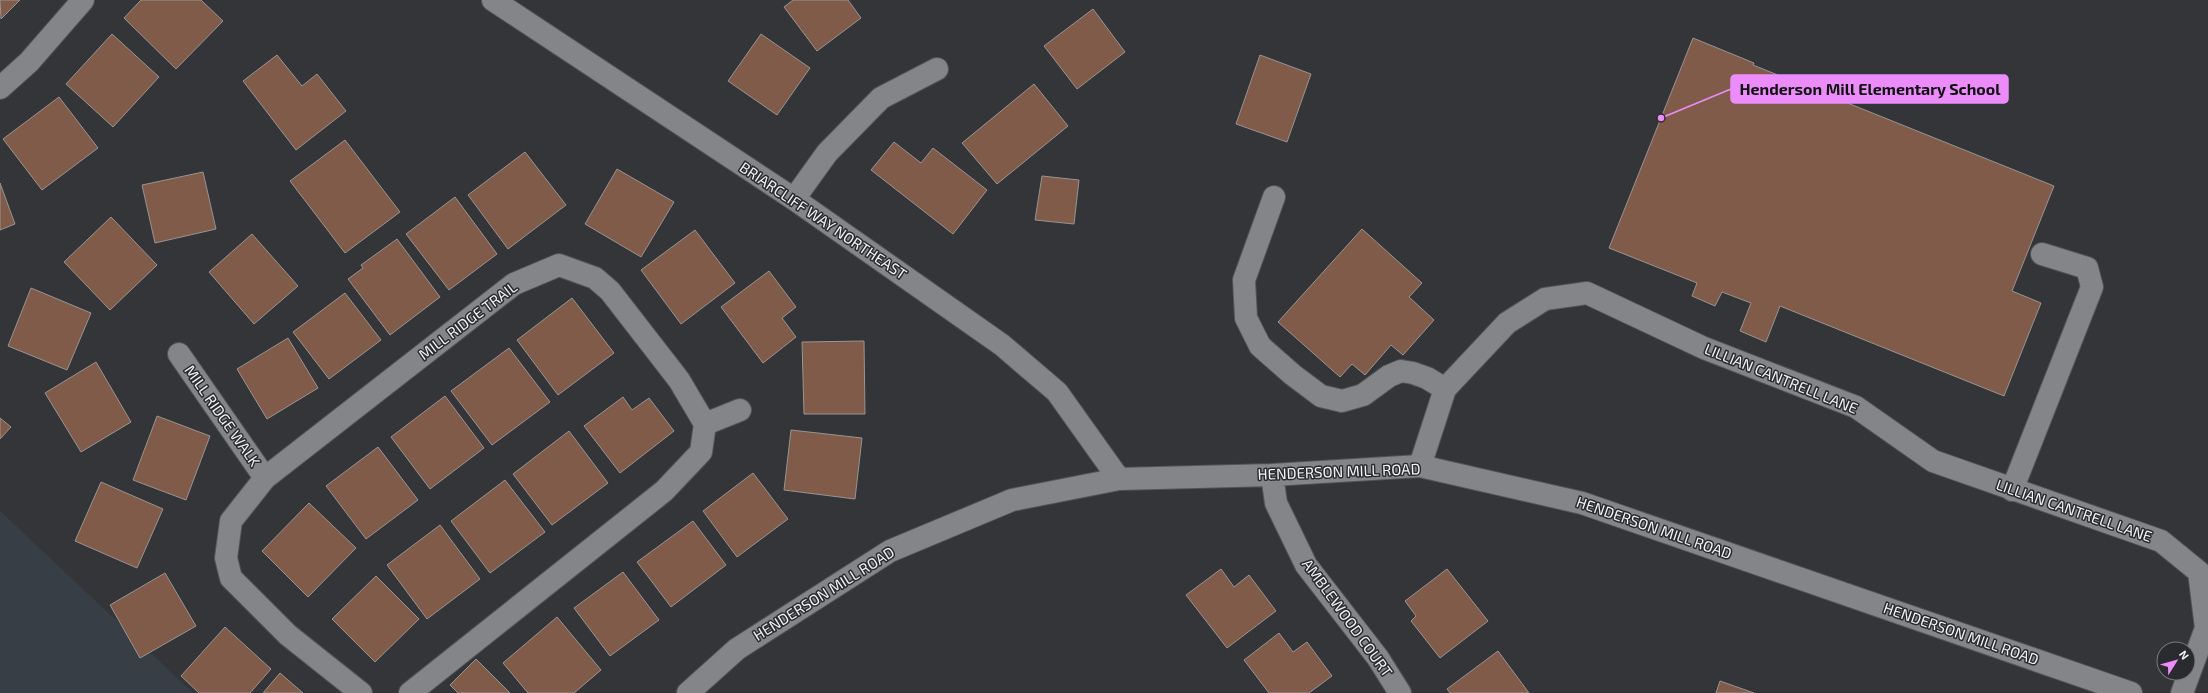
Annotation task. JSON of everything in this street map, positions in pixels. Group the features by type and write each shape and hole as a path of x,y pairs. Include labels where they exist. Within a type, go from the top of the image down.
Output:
{"street":[{"path":"0,88 29,62 83,0"},
{"name":"BRIARCLIFF WAY NORTHEAST","path":"493,0 794,200 1002,345 1057,392 1119,479"},
{"path":"794,200 827,153 881,98 937,69"},
{"path":"1274,197 1244,280 1246,318 1260,346 1294,376 1321,396 1342,401 1363,395 1389,376 1401,371 1427,378 1445,389"},
{"path":"2012,490 2092,287 2087,268 2042,254"},
{"name":"MILL RIDGE TRAIL","path":"361,693 288,635 231,578 226,558 231,521 265,478 514,284 559,265 595,278 610,292 679,380 705,424"},
{"name":"LILLIAN CANTRELL LANE","path":"1420,466 1445,389 1507,323 1545,299 1587,293 1704,348 1856,407 1933,461 2012,490 2161,541 2199,572 2206,628 2182,693"},
{"name":"MILL RIDGE WALK","path":"179,354 265,478"},
{"path":"410,693 664,491 701,452 705,424 740,410"},
{"name":"HENDERSON MILL ROAD","path":"688,693 737,649 890,551 1012,500 1119,479 1272,475 1420,466 1582,503 2131,693"},
{"name":"AMBLEWOOD COURT","path":"1272,475 1276,503 1306,565 1378,658 1400,693"}],"shaded area":[{"path":"0,511 102,607 193,693 0,693"}],"building":[{"path":"0,0 20,0 1,19"},
{"path":"141,0 201,0 223,21 176,69 124,18"},
{"path":"793,0 848,0 861,18 817,51 784,7"},
{"path":"1093,9 1125,52 1077,89 1044,46"},
{"path":"112,34 159,77 113,127 66,84"},
{"path":"761,34 810,68 777,115 728,81"},
{"path":"1693,38 1754,63 1753,65 2054,186 2012,291 2041,303 2004,396 1780,306 1766,342 1740,331 1751,303 1722,292 1715,306 1692,296 1697,283 1609,248"},
{"path":"277,55 302,86 317,74 346,111 296,150 243,81"},
{"path":"1260,55 1311,74 1287,142 1236,124"},
{"path":"1034,84 1068,126 997,184 962,143"},
{"path":"59,97 98,148 42,190 3,139"},
{"path":"345,140 400,212 345,253 290,181"},
{"path":"894,142 921,163 933,148 987,190 953,234 871,170"},
{"path":"525,152 566,205 508,249 468,195"},
{"path":"617,169 674,202 641,257 585,224"},
{"path":"203,172 216,229 155,243 142,185"},
{"path":"1042,176 1079,180 1074,224 1035,220"},
{"path":"0,183 15,224 0,230"},
{"path":"455,197 497,254 449,290 406,234"},
{"path":"111,217 157,265 110,310 64,262"},
{"path":"1362,229 1422,283 1409,297 1434,320 1403,355 1391,345 1365,375 1352,364 1340,377 1278,322"},
{"path":"695,230 735,283 681,324 641,270"},
{"path":"252,234 298,286 254,324 209,272"},
{"path":"397,239 440,297 390,335 348,279 363,268 361,265"},
{"path":"769,271 796,307 782,318 796,337 763,363 721,307"},
{"path":"31,288 91,313 67,370 8,346"},
{"path":"345,293 381,340 329,379 293,332"},
{"path":"572,298 614,353 558,395 517,340"},
{"path":"288,338 318,388 267,419 237,369"},
{"path":"864,341 865,414 804,414 802,342"},
{"path":"509,348 550,402 492,445 451,391"},
{"path":"96,362 131,422 81,452 45,393"},
{"path":"445,396 484,448 430,489 391,437"},
{"path":"623,397 632,410 649,398 674,431 620,473 584,426"},
{"path":"157,416 210,436 186,500 133,480"},
{"path":"0,418 11,427 0,439"},
{"path":"791,430 862,438 855,499 784,490"},
{"path":"569,431 608,483 552,525 513,474"},
{"path":"378,447 418,500 366,539 326,486"},
{"path":"753,473 788,519 737,557 703,511"},
{"path":"505,480 545,532 490,573 451,521"},
{"path":"101,482 163,509 137,568 75,541"},
{"path":"309,503 356,548 308,597 262,551"},
{"path":"693,521 726,565 671,607 637,562"},
{"path":"440,525 480,579 427,619 387,565"},
{"path":"1221,569 1234,587 1249,575 1276,611 1227,648 1186,595"},
{"path":"1447,569 1488,621 1440,658 1411,621 1416,616 1405,601"},
{"path":"623,572 659,620 610,656 574,608"},
{"path":"165,573 196,626 140,658 110,605"},
{"path":"376,576 419,619 375,662 332,619"},
{"path":"557,617 601,670 574,693 528,693 503,663"},
{"path":"225,627 271,669 250,693 199,693 181,676"},
{"path":"1279,633 1293,652 1307,642 1332,676 1309,693 1269,693 1244,660"},
{"path":"1498,651 1529,693 1450,693 1447,689"},
{"path":"476,659 510,693 458,693 450,685"},
{"path":"280,673 303,693 263,693"},
{"path":"1720,681 1754,693 1716,693"}],"place":[{"name":"Henderson Mill Elementary School","path":"1661,118"}]}
